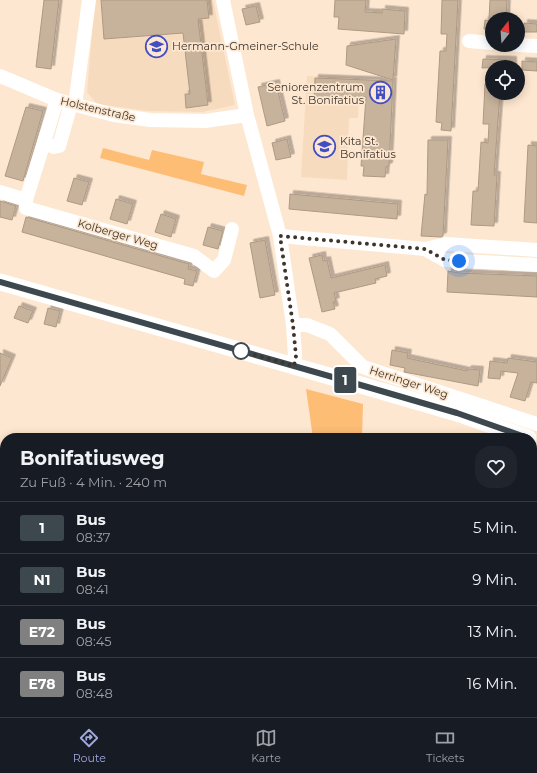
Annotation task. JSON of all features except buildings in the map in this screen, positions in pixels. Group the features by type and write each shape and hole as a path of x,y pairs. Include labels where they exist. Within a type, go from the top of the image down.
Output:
{"main road":[{"name":"Herringer Weg","path":"0,282 457,413 514,433"}],"street":[{"path":"44,143 54,147 59,146 73,104 89,0"},
{"path":"223,0 247,115 280,236 293,325 296,356 294,366"},
{"path":"469,41 485,42"},
{"path":"525,45 537,46"},
{"name":"Holstenstraße","path":"0,76 57,100 114,115 150,120 204,121 247,115"},
{"path":"26,200 57,100"},
{"name":"Kolberger Weg","path":"0,192 26,200 26,208 194,256 214,271 224,260 232,229"},
{"path":"280,236 425,249 446,244 537,250"},
{"path":"425,249 445,260 537,265"},
{"name":"Herringer Weg","path":"293,325 307,325 330,334 363,367 537,424"}],"shaded area":[{"name":"Hermann-Gmeiner-Schule","path":"95,0 213,0 235,105 202,112 148,111 97,104 87,92"},
{"name":"Kita St. Bonifatius","path":"307,76 360,78 358,118 349,118 347,180 301,177"},
{"path":"103,148 149,160 152,150 204,162 201,174 247,185 244,196 100,158"},
{"path":"306,389 363,404 362,433 312,433"}],"bus line":[{"name":"1","path":"0,282 457,413 516,433"}],"place":[{"name":"Hermann-Gmeiner-Schule","path":"157,46"},
{"name":"Seniorenzentrum St. Bonifatius","path":"380,93"},
{"name":"Kita St. Bonifatius","path":"325,147"}],"route":[{"path":"241,351 294,366 296,361 293,325 280,236 425,249 445,260 459,261"}]}
